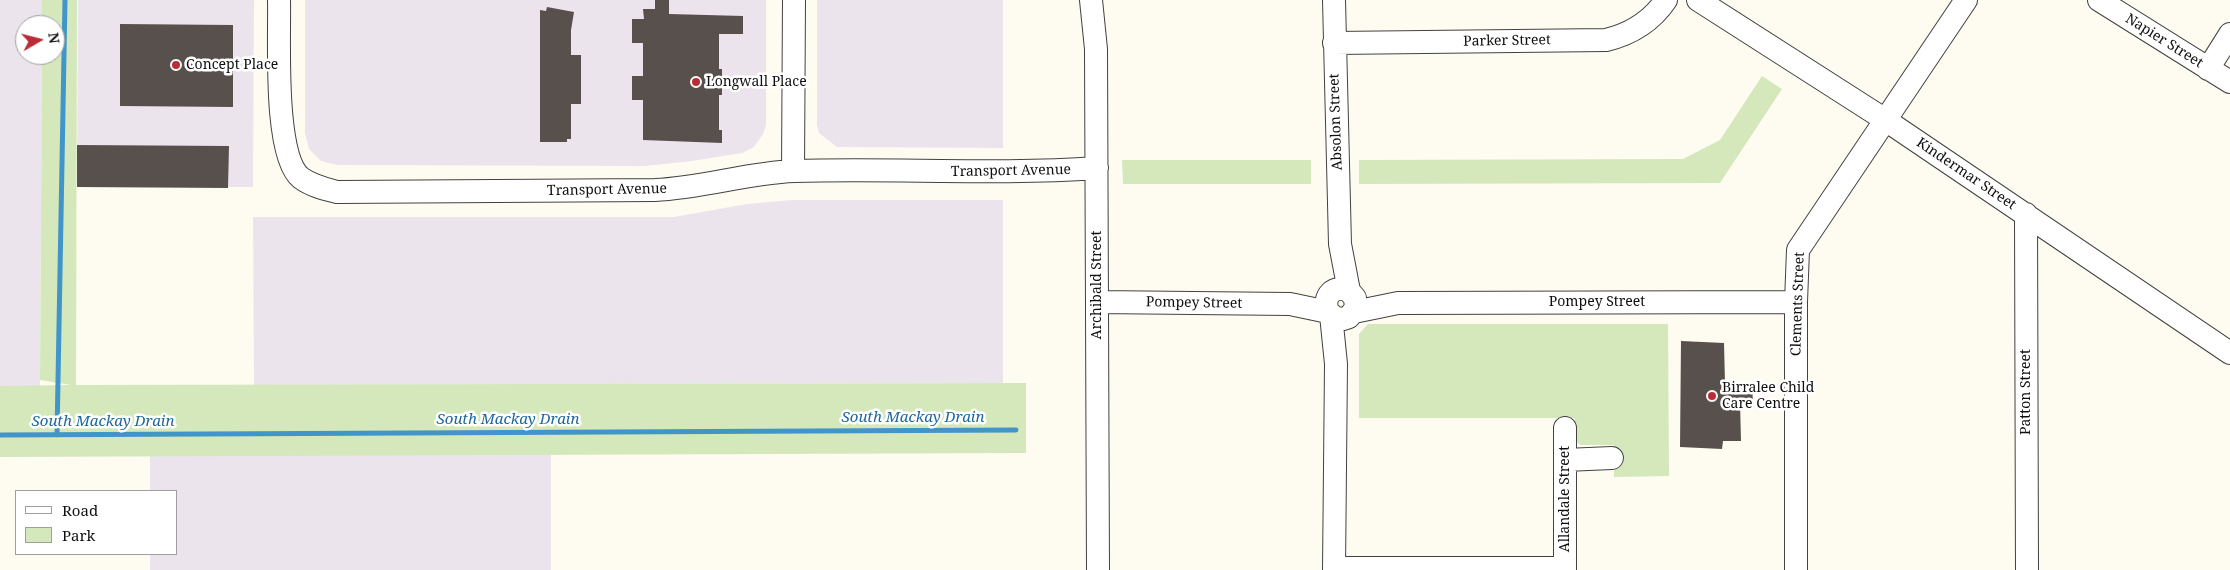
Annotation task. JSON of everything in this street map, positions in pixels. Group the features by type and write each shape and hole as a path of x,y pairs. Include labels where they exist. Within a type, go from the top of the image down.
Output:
{"street":[{"name":"Transport Avenue","path":"280,0 282,119 292,165 300,177 317,187 337,192 655,190 687,188 757,175 793,171 1006,172 1097,168"},
{"path":"793,171 794,0"},
{"name":"Archibald Street","path":"1091,0 1096,48 1098,570"},
{"name":"Absolon Street","path":"1334,0 1340,244 1340,303 1336,364 1334,569"},
{"name":"Parker Street","path":"1334,43 1606,40 1626,36 1650,19 1666,0"},
{"name":"Kindermar Street","path":"1698,0 1884,119 2230,353"},
{"name":"Clements Street","path":"1796,570 1796,302 1798,250 1884,119 1966,0"},
{"name":"Napier Street","path":"2099,0 2230,82"},
{"path":"2208,69 2230,34"},
{"name":"Patton Street","path":"2026,214 2026,570"},
{"name":"Pompey Street","path":"1097,302 1290,304 1796,302"},
{"name":"Allandale Street","path":"1565,428 1565,569"},
{"path":"1566,460 1612,458"},
{"path":"1334,569 1565,569"}],"shaded area":[{"path":"0,0 42,0 42,15 15,15 15,65 42,65 40,386 0,386"},
{"path":"78,0 254,0 253,187 77,187"},
{"path":"305,0 766,0 766,125 763,134 754,147 742,153 645,166 337,165 321,161 309,149 305,133"},
{"path":"817,0 1003,0 1003,148 837,147 819,133 817,125"},
{"path":"791,200 1003,200 1003,383 254,385 253,217 674,217 747,204"},
{"path":"551,454 551,570 150,570 150,555 178,555 178,490 150,490 150,455"}],"green space":[{"path":"42,0 77,0 76,385 1026,383 1026,453 0,457 0,386 71,385 40,380 42,65 65,65 65,15 42,15"},
{"path":"1762,76 1782,89 1720,183 1359,184 1359,160 1683,159 1720,140"},
{"path":"1122,160 1311,160 1311,184 1123,184"},
{"path":"1368,324 1668,324 1669,476 1614,477 1614,445 1580,445 1575,440 1575,418 1359,418 1359,334"}],"building":[{"name":"Longwall Place","path":"655,0 669,0 669,14 743,16 743,34 719,34 719,69 722,69 722,95 719,95 719,130 722,130 722,143 643,140 643,100 632,100 632,76 643,76 643,43 632,43 632,19 644,19 643,9 655,9"},
{"path":"547,7 574,12 571,30 571,55 581,55 581,104 571,104 571,139 567,139 567,142 540,142 540,10 546,11"},
{"name":"Concept Place","path":"120,24 233,25 233,107 120,106"},
{"path":"77,145 229,146 228,188 77,187"},
{"path":"1681,341 1724,343 1725,383 1752,385 1753,403 1740,402 1741,441 1723,441 1722,449 1680,447"}],"waterway":[{"path":"57,435 65,0"},
{"name":"South Mackay Drain","path":"0,435 1016,430"}],"place":[{"name":"Concept Place","path":"176,65"},
{"name":"Longwall Place","path":"696,82"},
{"name":"Birralee Child Care Centre","path":"1712,396"}]}
